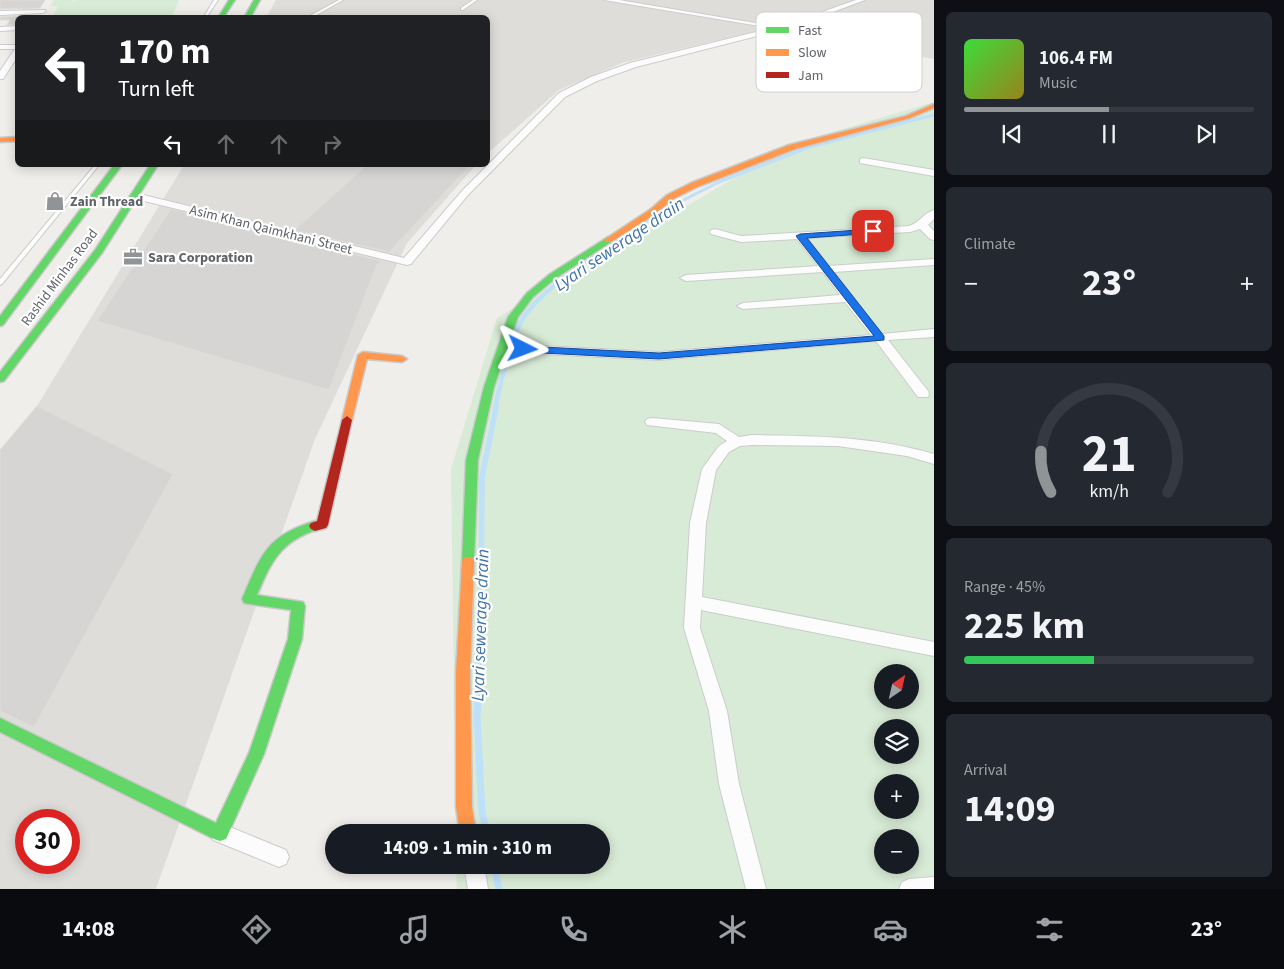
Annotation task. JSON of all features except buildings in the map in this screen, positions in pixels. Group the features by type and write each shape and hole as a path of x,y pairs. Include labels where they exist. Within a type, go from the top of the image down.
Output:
{"street":[{"path":"222,15 232,0"},
{"path":"249,15 257,0"},
{"path":"608,0 756,24"},
{"path":"828,12 862,0"},
{"path":"0,13 43,11"},
{"path":"0,29 15,28"},
{"name":"Asim Khan Qaimkhani Street","path":"135,196 407,262 465,193 562,95 594,79 633,65 756,34"},
{"path":"0,47 15,48"},
{"path":"0,77 4,66 15,52"},
{"path":"467,824 464,807 463,674 472,460 489,387 513,317 530,295 553,276 654,211 670,197 694,185 792,147 908,117 934,106"},
{"path":"0,140 15,139"},
{"path":"863,161 934,173"},
{"name":"Rashid Minhas Road","path":"0,323 117,167"},
{"name":"Rashid Minhas Road","path":"0,379 99,251 153,167"},
{"path":"714,232 741,239 910,229 922,225 934,214"},
{"path":"922,225 934,237"},
{"path":"800,236 923,394"},
{"path":"686,278 934,262"},
{"path":"743,306 849,298"},
{"path":"523,349 659,356 934,333"},
{"path":"220,833 256,754 295,639 298,606 249,599 270,551 285,536 303,528 322,525 364,355 402,359"},
{"path":"652,422 719,430 737,442"},
{"path":"756,889 729,784 718,711 692,628 698,523 709,469 724,449 737,442 838,441 907,451 934,459"},
{"path":"693,602 934,649"},
{"path":"0,725 220,833 280,857"},
{"path":"476,874 478,889"},
{"path":"909,889 934,887"}],"lane":[{"path":"206,15 216,0"},
{"path":"312,15 340,0"},
{"path":"462,9 475,0"},
{"path":"0,282 95,167"}],"shaded area":[{"path":"276,0 934,0 934,59 922,57 922,12 756,12 756,31 622,63 559,90 490,151 490,15 268,15"},
{"path":"183,167 474,167 407,243 315,439 156,889 0,889 0,456 37,406"}],"green space":[{"path":"54,0 73,0 73,2 75,0 179,0 173,15 53,15 58,7 50,6"},
{"path":"934,102 934,889 457,889 456,874 610,874 610,824 456,824 451,469 497,318 792,144"}],"waterway":[{"name":"Lyari sewerage drain","path":"619,240 668,208 719,182 810,147 934,115"},
{"name":"Lyari sewerage drain","path":"495,409 511,344 519,325 527,313 538,300 565,277 621,239"},
{"name":"Lyari sewerage drain","path":"481,622 482,477 496,408"},
{"name":"Lyari sewerage drain","path":"481,620 477,718 482,813 485,824"},
{"name":"Lyari sewerage drain","path":"496,874 499,889"}],"traffic: fast":[{"path":"222,15 232,0"},
{"path":"249,15 257,0"},
{"path":"0,323 117,167"},
{"path":"0,379 99,251 153,167"},
{"path":"468,562 472,460 489,387 513,317 530,295 553,276 608,240"},
{"path":"0,725 220,833 256,754 295,639 298,606 249,599 260,573 279,544 300,530 315,526"}],"traffic: slow":[{"path":"608,240 654,211 670,197 694,185 792,147 908,117 934,106"},
{"path":"0,140 15,139"},
{"path":"347,420 363,355 402,359"},
{"path":"467,824 464,807 463,673 468,562"}],"traffic: jam":[{"path":"315,526 322,525 347,420"}],"place":[{"name":"Zain Thread","path":"55,201"},
{"name":"Sara Corporation","path":"133,257"}],"route":[{"path":"523,349 659,356 881,338 800,236 873,231"}]}
